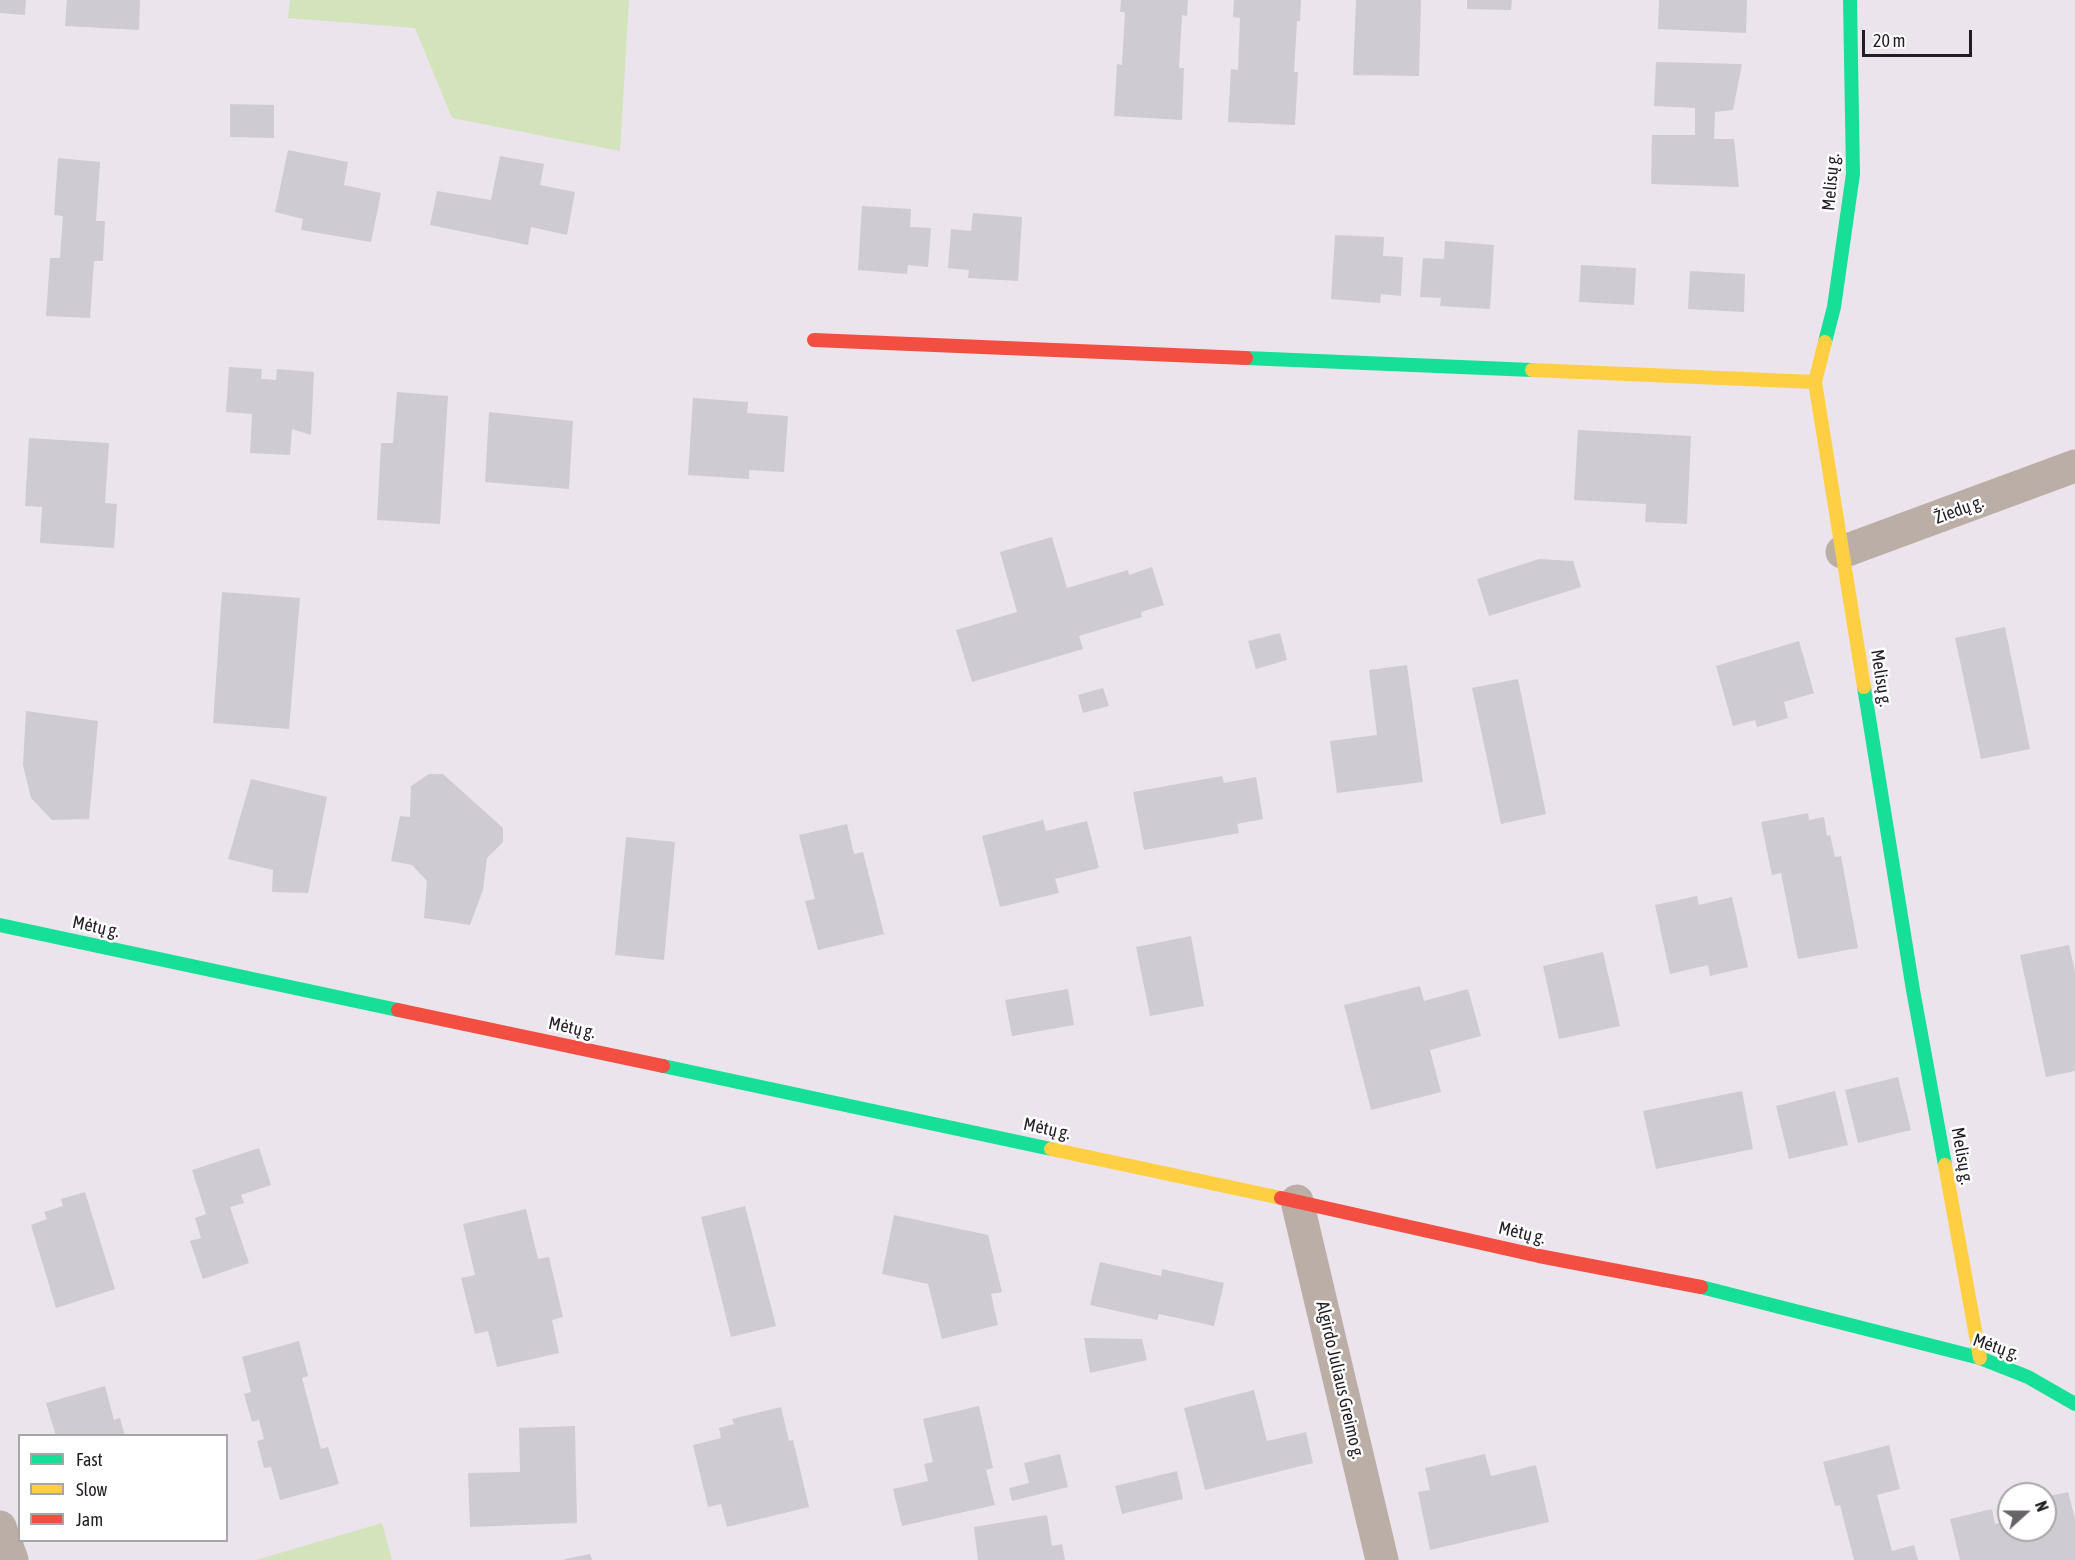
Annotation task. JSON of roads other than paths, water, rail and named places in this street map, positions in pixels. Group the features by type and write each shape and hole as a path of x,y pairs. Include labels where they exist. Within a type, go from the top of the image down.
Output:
{"street":[{"name":"Melisų g.","path":"1850,0 1853,174 1834,307 1815,382 1913,990 1980,1359"},
{"path":"814,340 1815,382"},
{"name":"Žiedų g.","path":"1842,552 2075,466"},
{"name":"Mėtų g.","path":"0,925 1297,1201 1539,1256 1723,1291 1980,1359 2028,1377 2075,1404"},
{"name":"Algirdo Juliaus Greimo g.","path":"1297,1201 1382,1560"},
{"path":"0,1527 12,1560"}]}
